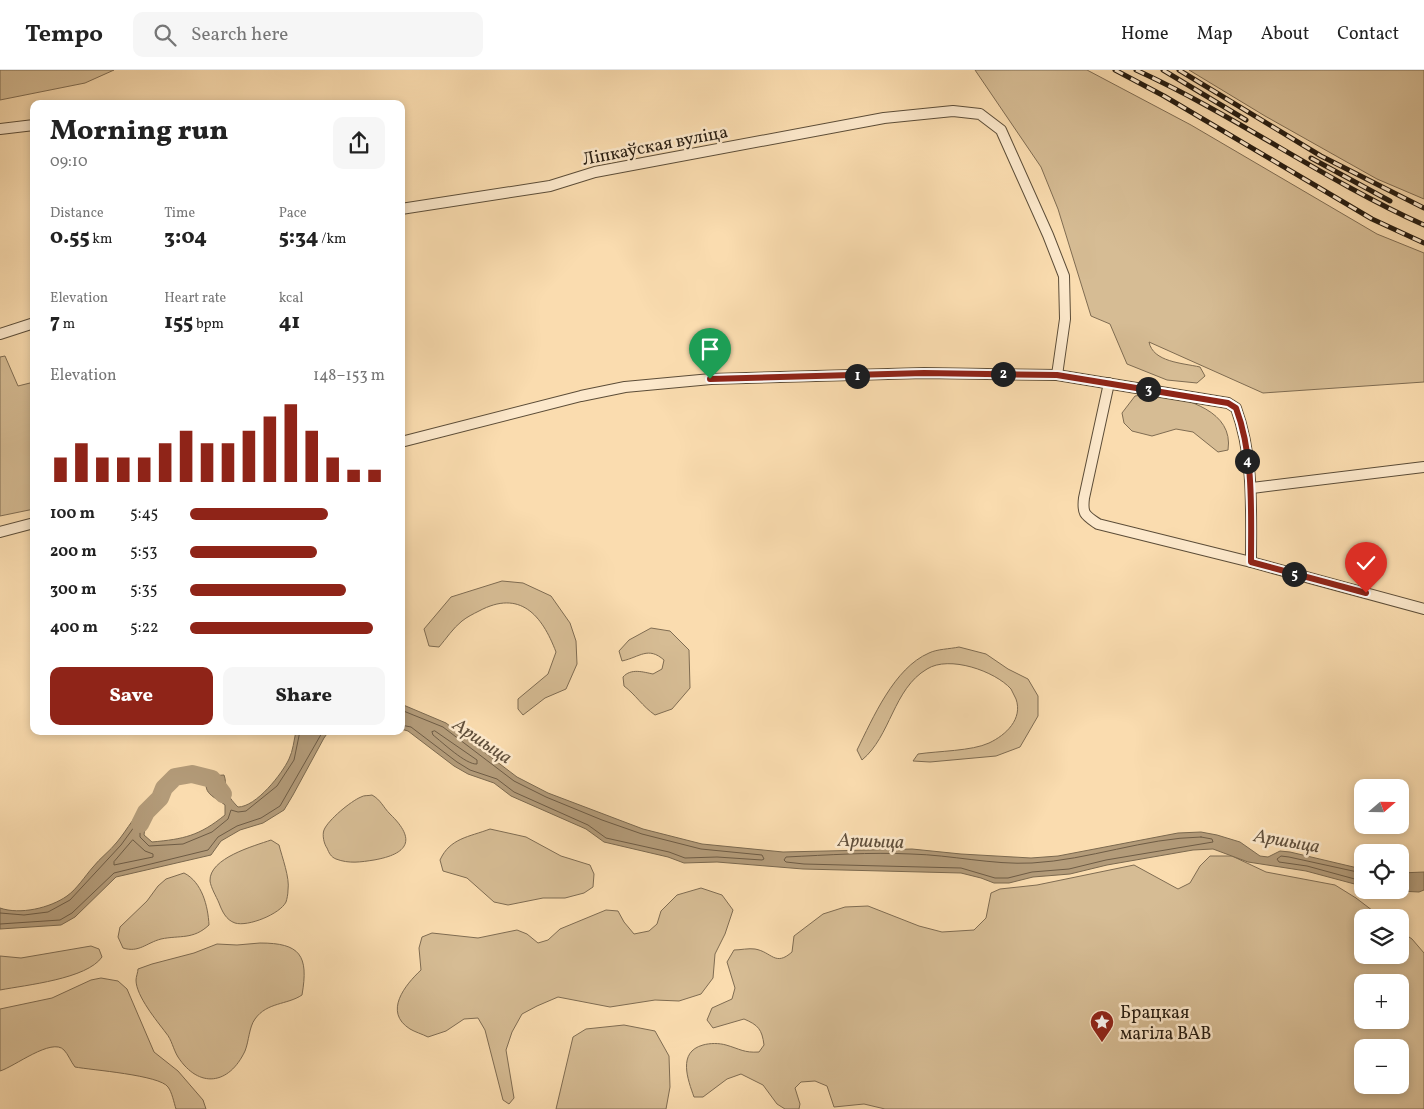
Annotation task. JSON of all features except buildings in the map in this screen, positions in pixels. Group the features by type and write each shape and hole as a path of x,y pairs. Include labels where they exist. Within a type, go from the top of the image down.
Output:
{"street":[{"name":"Ліпкаўская вуліца","path":"405,208 550,186 595,172 916,113 953,111 980,114 1001,130 1048,235 1064,276 1065,319 1057,375"},
{"path":"0,129 30,125"},
{"path":"0,334 30,324"},
{"path":"405,441 581,396 645,385 710,379 924,373 1057,375 1228,403 1236,408 1241,420 1252,488 1251,562"},
{"path":"1109,383 1082,508 1086,516 1098,524 1251,562 1424,609"},
{"path":"1252,488 1424,467"},
{"path":"0,532 30,524"}],"shaded area":[{"path":"0,70 114,70 85,83 0,100"},
{"path":"975,70 1087,70 1191,125 1377,234 1424,253 1424,382 1263,393 1149,342 1156,354 1162,358 1200,367 1205,376 1197,383 1167,380 1127,364 1110,324 1091,316 1058,209 1041,167"},
{"path":"1189,70 1424,70 1424,199 1377,179 1265,116"},
{"path":"5,356 18,386 30,383 30,510 0,516 0,357"},
{"path":"1156,393 1194,403 1216,416 1224,425 1228,437 1228,450 1218,452 1193,432 1176,429 1152,436 1132,431 1124,423 1122,413 1135,396"},
{"path":"502,581 523,583 551,596 570,623 576,641 577,664 566,689 545,698 523,715 518,709 518,699 548,674 556,652 544,627 528,609 506,603 479,611 459,624 439,647 429,646 424,629 451,597"},
{"path":"651,628 670,631 689,650 690,688 672,709 655,715 624,686 623,677 630,672 653,674 662,669 664,660 648,653 622,661 619,651 629,640"},
{"path":"959,647 986,654 1008,669 1028,679 1038,696 1038,716 1020,747 996,756 930,762 913,761 918,754 982,746 1001,736 1015,720 1018,706 1016,699 1011,689 1004,682 971,667 947,664 936,665 927,669 907,688 880,738 862,760 857,750 886,695 905,670 929,653"},
{"path":"372,795 380,801 404,831 405,844 395,854 374,860 350,862 334,858 329,853 324,842 323,832 326,826 340,811 352,802 362,796"},
{"path":"490,829 526,837 561,856 590,865 594,874 593,887 584,893 565,898 543,898 508,905 494,902 467,878 443,871 440,860 449,847 461,839"},
{"path":"271,840 279,845 288,880 286,902 283,907 271,915 255,921 241,924 232,922 223,912 212,889 210,881 212,873 217,866 234,854"},
{"path":"1210,856 1232,856 1266,872 1335,885 1370,909 1354,909 1354,964 1409,964 1409,937 1412,939 1424,953 1424,1109 885,1109 864,1104 834,1107 827,1086 815,1081 801,1082 795,1088 800,1104 799,1109 785,1109 777,1104 763,1085 741,1074 727,1079 703,1097 694,1097 686,1067 690,1054 695,1049 706,1044 717,1044 759,1052 764,1045 758,1028 753,1023 744,1019 713,1028 707,1020 712,1008 732,999 735,988 727,962 734,950 755,949 781,958 792,952 794,936 823,914 845,907 868,906 919,926 942,932 974,930 986,918 991,893 1000,889 1037,885 1134,865 1178,889 1190,883 1200,866"},
{"path":"184,873 200,888 207,910 209,925 192,935 161,939 134,949 123,948 118,937 120,927 147,901 166,879"},
{"path":"701,888 722,895 733,910 725,934 715,954 713,978 701,994 679,1001 655,1000 610,1007 558,997 522,1014 512,1032 506,1050 514,1098 509,1104 503,1100 485,1030 478,1018 464,1019 446,1031 428,1037 410,1029 402,1022 398,1015 397,1007 403,991 421,970 419,948 422,937 432,933 478,938 517,930 527,934 538,943 548,940 560,929 606,910 618,911 634,934 649,931 657,924 661,911 677,895"},
{"path":"260,943 284,946 293,949 299,954 304,970 302,995 265,1009 260,1013 251,1026 245,1051 231,1071 213,1079 195,1074 178,1057 168,1036 143,1001 136,980 138,969 194,953 217,944"},
{"path":"91,946 99,949 102,957 94,965 83,971 55,980 0,990 0,956 21,958"},
{"path":"101,978 118,981 127,989 154,1052 178,1071 203,1100 206,1109 176,1109 168,1087 152,1079 75,1067 64,1050 58,1047 42,1050 0,1071 0,1009 52,998 91,980"},
{"path":"624,1025 655,1031 669,1056 670,1087 666,1109 556,1109 573,1037 586,1029"}],"water":[{"path":"405,706 446,723 517,777 548,793 643,829 702,844 783,852 912,849 1031,858 1058,856 1178,833 1201,832 1240,842 1260,856 1268,857 1280,851 1290,852 1354,867 1354,884 1306,871 1248,862 1213,849 1193,850 1107,865 1070,874 1033,877 1009,883 994,883 961,873 803,869 717,862 684,863 668,857 604,842 586,829 511,796 494,783 468,774 405,730"},
{"path":"295,735 326,735 284,810 263,823 240,830 221,841 211,855 116,877 75,917 61,925 0,929 0,908 17,911 35,909 52,904 71,893 149,804 153,807 144,835 152,842 191,835 207,828 225,815 225,805 207,791 206,782 208,776 224,775 226,788 232,801 238,807 245,806 253,802 268,789 286,765 292,753"},
{"path":"1424,872 1424,890 1409,892 1409,873"}],"waterway":[{"path":"140,824 146,812 160,798 164,788 175,777 192,774 212,779 223,794"}],"railway":[{"path":"1115,70 1164,96 1372,219 1424,243"},
{"path":"1136,70 1209,107 1351,188 1424,225"},
{"path":"1163,70 1246,120"},
{"path":"1179,70 1321,156 1424,208"},
{"path":"1311,158 1390,201"}],"place":[{"name":"Брацкая магіла ВАВ","path":"1102,1043"}],"route":[{"path":"710,379 924,373 1057,375 1228,403 1236,408 1241,420 1252,488 1251,562 1366,593"}],"water label":[{"name":"Аршыца","path":"483,740"},
{"name":"Аршыца","path":"871,840"},
{"name":"Аршыца","path":"1287,840"}]}
